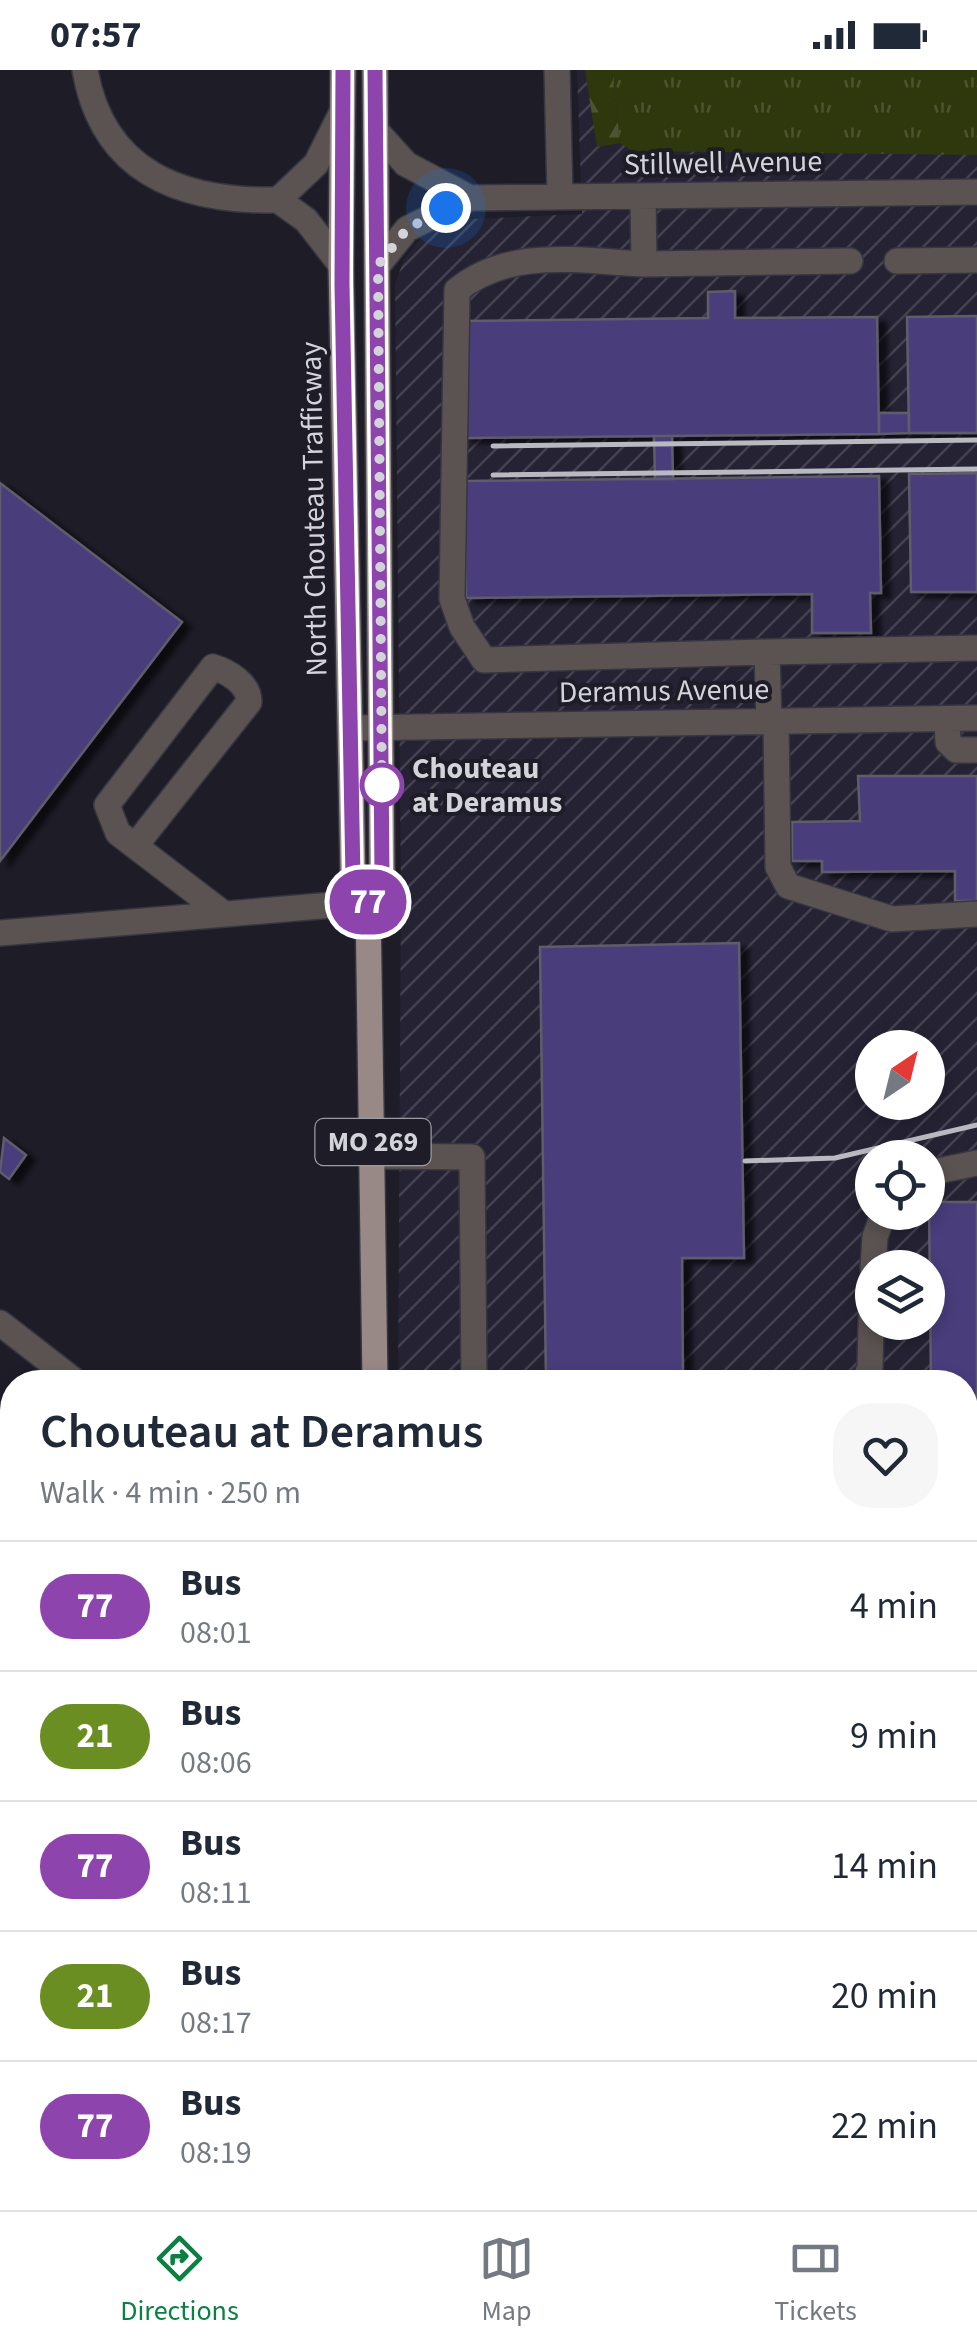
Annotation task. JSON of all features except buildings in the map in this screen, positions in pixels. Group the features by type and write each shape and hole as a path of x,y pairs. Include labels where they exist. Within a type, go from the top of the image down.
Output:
{"main road":[{"name":"North Chouteau Trafficway","path":"343,70 342,265 353,878 368,902"},
{"name":"North Chouteau Trafficway","path":"375,70 382,876 368,902 375,1370"}],"street":[{"path":"85,70 96,112 112,137 166,184 222,200 278,200 306,220 342,265"},
{"path":"558,70 560,196"},
{"name":"North Chouteau Trafficway","path":"278,200 316,164 343,110"},
{"name":"Stillwell Avenue","path":"376,132 406,164 470,198"},
{"name":"Stillwell Avenue","path":"378,265 407,229 470,198 977,192"},
{"path":"642,196 644,264"},
{"path":"850,262 644,264 529,259 481,271 457,290 452,599 462,628 484,660 977,648"},
{"path":"897,261 977,260"},
{"path":"767,652 778,868 788,886 892,919 977,914"},
{"path":"135,846 248,702 249,692 221,669 213,667 107,805 118,833 135,846 224,914"},
{"name":"Deramus Avenue","path":"352,728 977,718"},
{"path":"948,719 948,742 966,750"},
{"path":"0,934 368,902"},
{"path":"373,1156 472,1157 474,1370"},
{"path":"945,1170 977,1163"},
{"path":"0,1323 61,1370"},
{"path":"869,1370 871,1340"}],"shaded area":[{"path":"577,70 977,70 977,1370 398,1370 401,894 395,284 404,259 424,234 450,220 582,214"}],"green space":[{"path":"585,70 612,70 620,143 597,147"},
{"path":"612,70 977,70 977,155 632,151 620,143"}],"railway":[{"path":"493,446 977,440"},
{"path":"493,475 977,469"},
{"path":"745,1161 835,1158 977,1125"}],"bus line":[{"name":"77","path":"343,70 342,284 353,878 368,902 382,876 375,70"}],"place":[{"name":"Chouteau at Deramus","path":"382,785"}],"route":[{"path":"382,785 382,802 378,265 407,229 446,208"}]}
